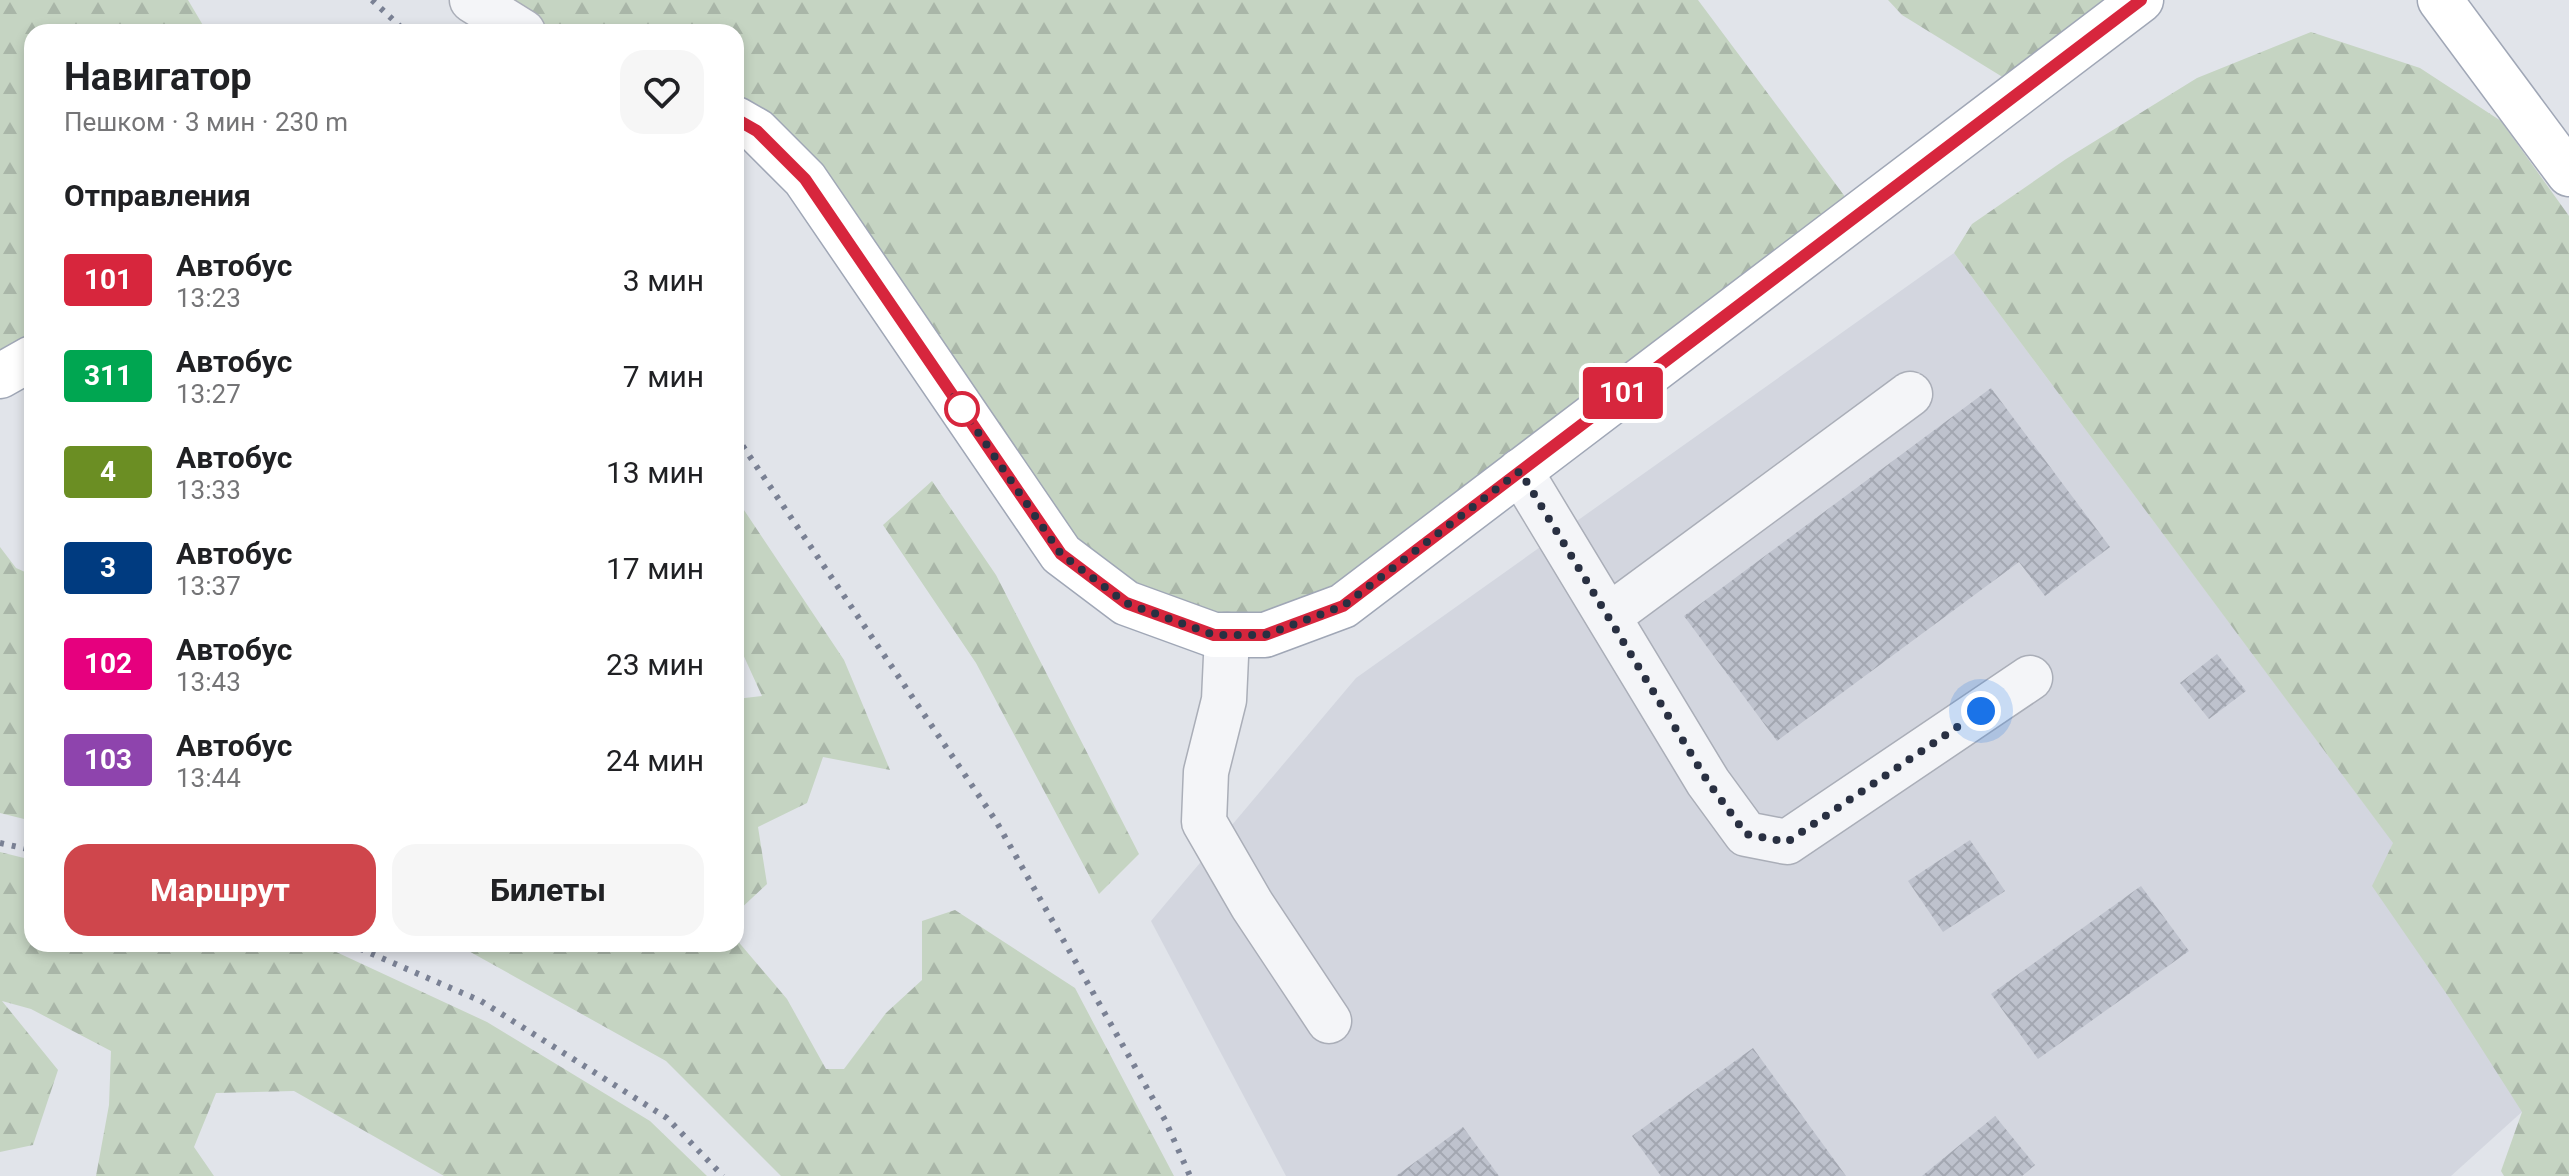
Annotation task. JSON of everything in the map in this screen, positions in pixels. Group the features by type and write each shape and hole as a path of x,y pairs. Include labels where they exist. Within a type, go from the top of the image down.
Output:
{"main road":[{"path":"744,124 757,131 805,179 1061,554 1126,603 1214,635 1265,635 1343,606 2141,0"},
{"path":"2440,0 2569,174"},
{"path":"0,376 24,362"}],"lane":[{"path":"472,0 510,24"},
{"path":"1609,616 1910,394"},
{"path":"1520,471 1708,782 1746,834 1787,842 2030,678"},
{"path":"1227,635 1224,700 1206,772 1204,822 1252,905 1329,1021"}],"shaded area":[{"path":"1954,253 2565,1073 2451,1176 1286,1176 1151,921 1356,678"}],"green space":[{"path":"0,0 188,0 202,24 24,24 24,362 0,376"},
{"path":"472,0 1698,0 1858,214 1265,635 1126,603 744,129 744,24 510,24"},
{"path":"1888,0 2141,0 2022,89 1902,15"},
{"path":"2311,32 2420,68 2501,121 2569,216 2569,1176 2504,1176 2501,1171 2522,1112 2450,999 2372,886 2393,843 1954,253 1972,224 2066,159 2197,78"},
{"path":"932,481 996,575 1139,854 1099,894 976,663 883,525"},
{"path":"744,510 844,660 890,770 823,757 807,803 758,827 767,884 744,906 744,698 762,696 744,657"},
{"path":"0,547 16,568 24,572 24,819 0,813"},
{"path":"0,852 24,858 24,952 336,952 487,1022 650,1121 707,1176 444,1176 294,1091 216,1093 194,1147 214,1176 96,1176 109,1105 111,1051 31,1009 2,1001 58,1070 33,1145 0,1152"},
{"path":"955,910 1075,988 1174,1176 781,1176 666,1061 470,952 744,952 744,948 787,999 826,1069 844,1069 886,1013 922,980 922,921"}],"building":[{"path":"1991,388 2110,547 2045,596 2019,562 1777,741 1684,616"},
{"path":"2217,654 2246,691 2209,719 2180,683"},
{"path":"1970,840 2005,891 1943,932 1908,881"},
{"path":"2141,886 2189,951 2038,1059 1991,994"},
{"path":"1753,1048 1846,1176 1661,1176 1632,1136"},
{"path":"1995,1116 2035,1165 2022,1176 1922,1176"},
{"path":"1463,1127 1499,1176 1396,1176"}],"railway":[{"path":"372,0 398,24"},
{"path":"744,448 996,821 1165,1120 1190,1176"},
{"path":"0,843 24,848"},
{"path":"368,952 481,1001 667,1118 723,1176"}],"bus line":[{"name":"101","path":"744,124 757,131 805,179 1061,554 1126,603 1214,635 1265,635 1343,606 2141,0"}],"route":[{"path":"962,409 954,397 1061,554 1126,603 1214,635 1265,635 1343,606 1520,471 1708,782 1746,834 1787,842 1981,711"}]}
